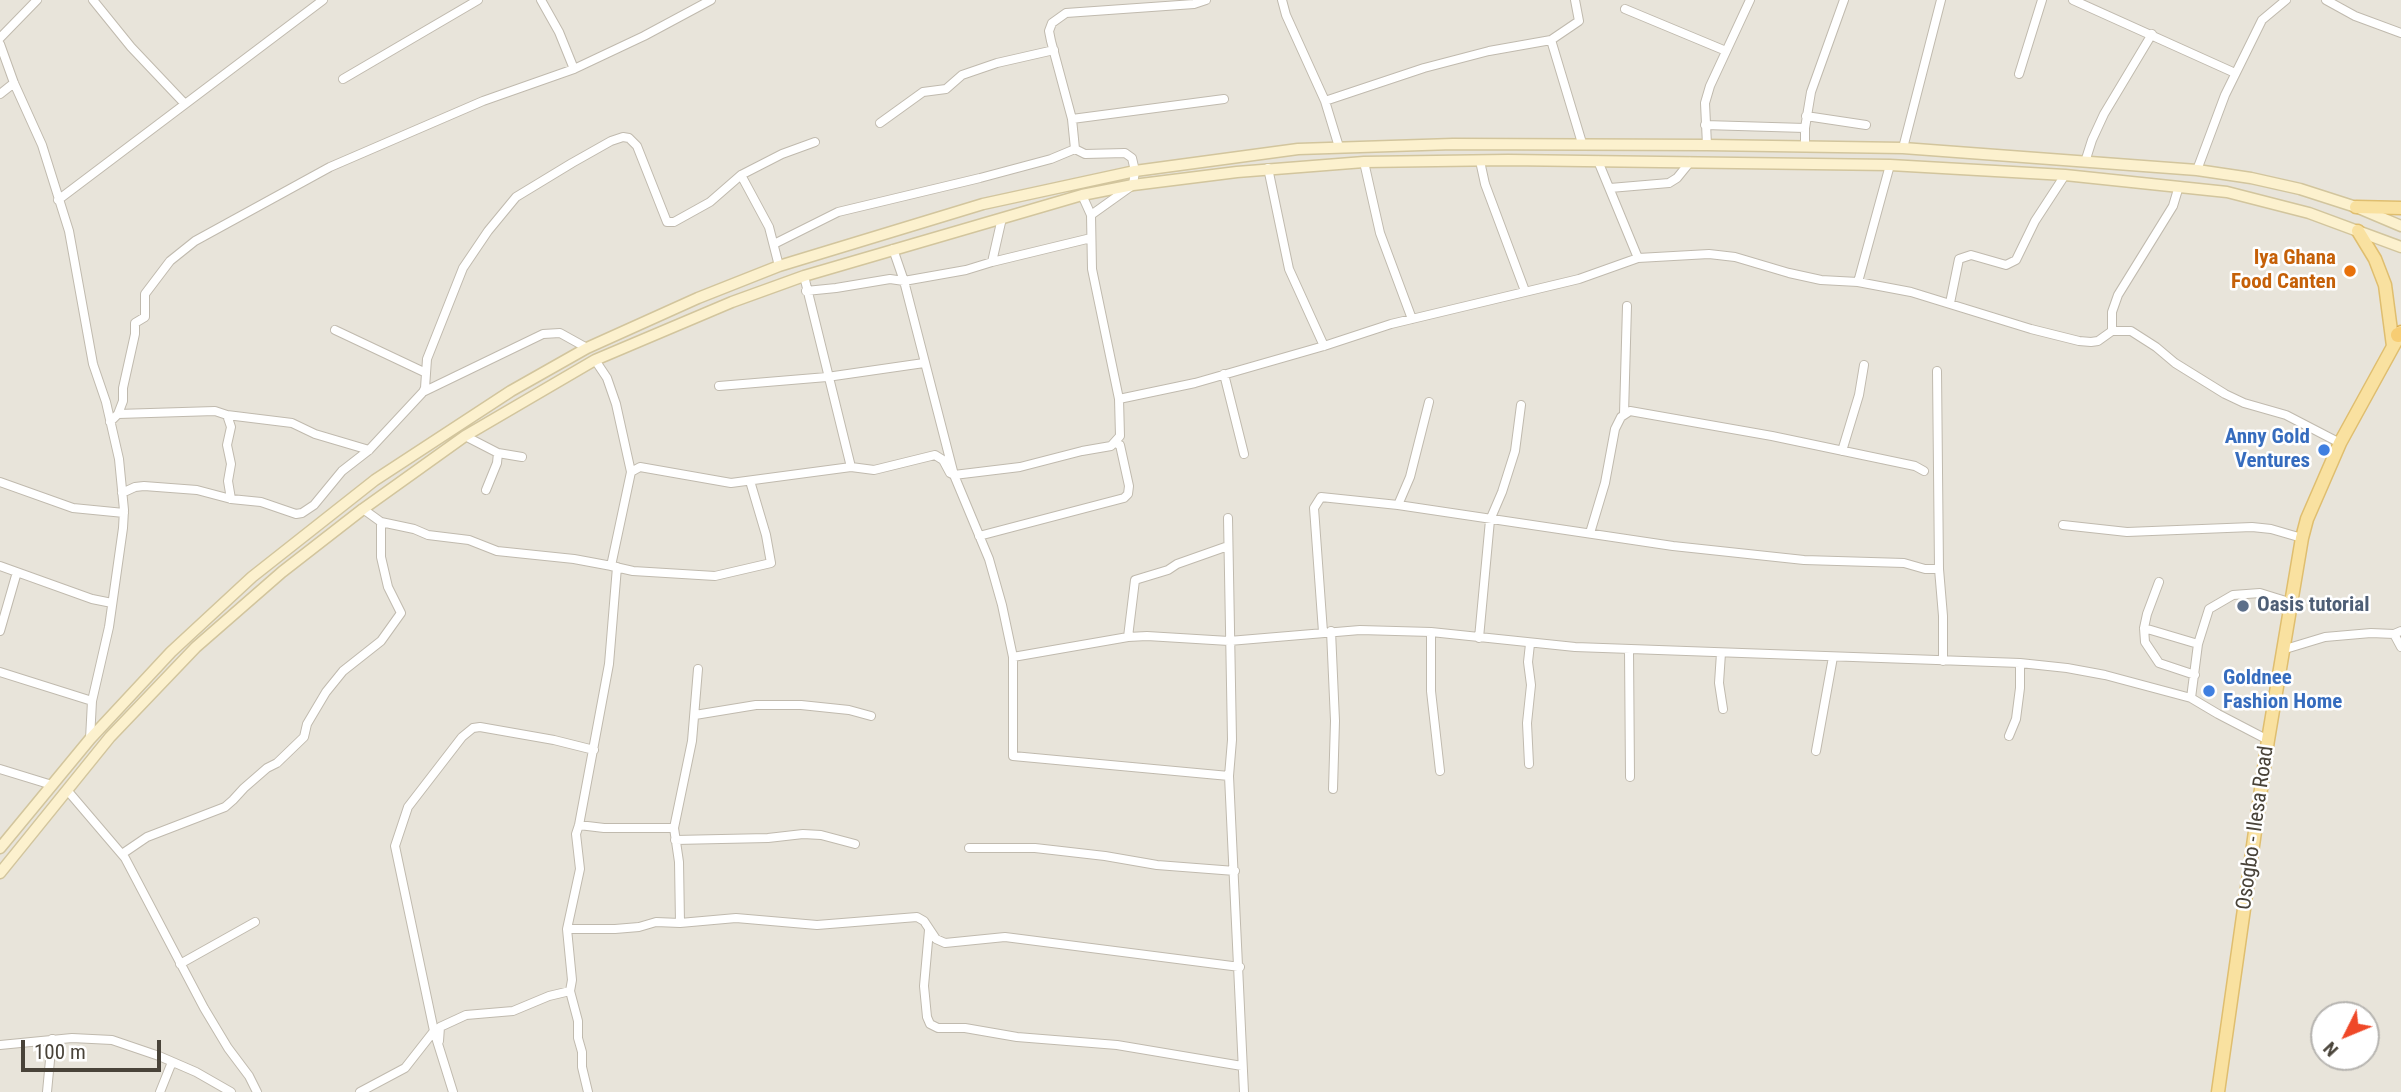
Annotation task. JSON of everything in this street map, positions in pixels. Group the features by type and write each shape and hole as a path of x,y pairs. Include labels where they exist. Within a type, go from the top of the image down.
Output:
{"main road":[{"path":"0,848 90,739 171,652 242,587 360,490 511,391 587,348 698,298 779,266 983,204 1135,171 1298,149 1582,143 1805,146 1903,148 2197,170 2251,178 2300,190 2356,207 2401,226"},
{"path":"0,873 110,737 196,647 282,572 363,509 466,436 595,360 732,302 804,276 1082,195 1133,185 1268,168 1364,162 1890,164 2065,174 2227,192 2309,213 2401,247"},
{"path":"2356,207 2401,208"},
{"path":"2358,231 2375,259 2385,285 2398,337"},
{"name":"Osogbo - Ilesa Road","path":"2218,1092 2268,740 2302,538 2307,519 2340,443 2398,337 2401,318"}],"street":[{"path":"0,38 37,0"},
{"path":"93,0 131,47 185,104"},
{"path":"58,200 323,0"},
{"path":"343,79 478,0"},
{"path":"541,0 559,32 574,69"},
{"path":"110,422 118,415 123,401 135,323 145,317 145,294 181,251 236,217 330,167 483,101 574,69 711,0"},
{"path":"1075,149 1072,119 1049,31 1052,23 1066,13 1194,4 1206,0"},
{"path":"1282,0 1325,101 1339,147"},
{"path":"1325,101 1424,68 1489,51 1550,40 1579,21 1575,0"},
{"path":"1707,145 1704,103 1750,0"},
{"path":"1805,146 1806,116 1811,92 1844,0"},
{"path":"1903,148 1941,0"},
{"path":"2019,74 2042,0"},
{"path":"2073,0 2235,73"},
{"path":"2197,170 2206,141 2235,73 2262,20 2286,0"},
{"path":"2326,0 2355,16 2401,33"},
{"path":"1625,9 1726,51"},
{"path":"2085,162 2104,114 2152,34"},
{"path":"1550,40 1582,143"},
{"path":"0,44 42,145 69,231 93,364 119,459 124,513 118,574 102,663 92,701 90,739"},
{"path":"880,123 923,92 946,89 962,75 997,63 1054,50"},
{"path":"0,94 14,83"},
{"path":"1072,119 1224,99"},
{"path":"1806,116 1866,125"},
{"path":"1705,125 1805,128"},
{"path":"423,392 428,355 469,258 511,202 536,185 611,141 629,138 637,146 665,219 670,222 710,202 741,175 782,154 815,142"},
{"path":"774,244 838,212 1024,166 1075,149 1085,154 1125,153 1132,158 1135,171 1133,185 1091,215"},
{"path":"1480,161 1485,184 1525,291"},
{"path":"1364,162 1380,233 1412,319"},
{"path":"1598,162 1638,258"},
{"path":"1610,188 1669,183 1677,178 1690,162"},
{"path":"1858,282 1890,164"},
{"path":"1268,168 1289,269 1324,346"},
{"path":"1950,303 1959,259 1971,255 2006,265 2016,260 2035,221 2065,174"},
{"path":"741,175 769,227 779,266"},
{"path":"2112,331 2112,312 2118,295 2173,206 2179,186"},
{"path":"631,472 640,467 711,480 750,481 851,467 874,470 935,455 943,460 954,475 1020,467 1111,446 1121,429 1119,399 1092,269 1091,215 1082,195"},
{"path":"992,262 1002,218"},
{"path":"806,290 890,279 904,281 966,270 1091,238"},
{"path":"893,249 904,281 954,475 989,559 1002,605 1013,657 1013,756 1229,775"},
{"path":"1119,399 1224,374 1412,319 1579,279 1638,258 1709,254 1735,257 1821,280 1858,282 1911,292 2079,341 2098,341 2112,331 2131,331 2225,394 2244,403 2286,415 2340,443"},
{"path":"804,276 851,467"},
{"path":"1590,533 1605,483 1615,429 1624,414 1627,306"},
{"path":"335,330 424,372"},
{"path":"122,494 135,487 197,490 231,499 261,502 296,514 302,513 314,505 342,471 369,450 423,392 543,334 559,334 587,348"},
{"path":"595,360 607,378 616,404 631,472 611,566"},
{"path":"719,387 827,377 924,363"},
{"path":"1842,451 1859,395 1864,365"},
{"path":"1937,371 1943,661"},
{"path":"1224,374 1244,454"},
{"path":"1398,505 1410,477 1429,402"},
{"path":"1479,638 1490,520 1515,451 1521,405"},
{"path":"118,415 215,411 226,415 292,423 315,434 369,450"},
{"path":"1624,414 1630,411 1772,436 1924,471"},
{"path":"226,415 231,427 228,445 231,499"},
{"path":"466,436 498,453 522,457"},
{"path":"979,536 1125,498 1129,486 1120,445 1115,443"},
{"path":"486,490 497,463 498,453"},
{"path":"611,566 715,576 771,564 766,535 750,481"},
{"path":"0,482 73,508 124,513"},
{"path":"1333,789 1335,721 1316,502 1321,496 1590,533 1633,542 1755,553 1777,558 1904,563 1925,569 1939,569"},
{"path":"363,509 381,523 395,524 428,535 469,540 497,551 617,567 610,655 576,834 580,869 567,929 572,980 570,992 576,1011 582,1067 588,1092"},
{"path":"1227,518 1232,740 1229,775 1244,1092"},
{"path":"122,853 147,837 225,807 304,737 307,723 343,671 382,642 401,613 388,587 381,557 381,523"},
{"path":"2063,525 2127,532 2252,527 2271,529 2302,538"},
{"path":"1128,637 1135,580 1228,546"},
{"path":"0,566 92,600 112,603"},
{"path":"0,631 17,572"},
{"path":"2159,582 2144,628 2145,642 2159,663 2195,675"},
{"path":"2191,698 2198,644 2209,609 2233,595 2259,593 2290,602"},
{"path":"2144,628 2198,644"},
{"path":"1013,657 1128,637 1228,641 1327,632 1431,632 1629,650 2020,663 2067,667 2191,698 2268,740"},
{"path":"1431,632 1431,691 1440,771"},
{"path":"2282,650 2325,637 2371,633 2398,633 2401,647"},
{"path":"1529,764 1527,723 1531,685 1528,662 1530,643"},
{"path":"1629,650 1630,777"},
{"path":"1721,653 1719,683 1723,709"},
{"path":"1816,751 1833,657"},
{"path":"2009,736 2016,719 2020,663"},
{"path":"680,923 680,874 674,828 695,715 698,669"},
{"path":"0,672 92,701"},
{"path":"695,715 755,705 801,705 849,710 871,716"},
{"path":"453,1092 434,1031 395,846 408,807 473,728 481,727 554,740 594,750"},
{"path":"0,769 52,785"},
{"path":"67,790 122,853 216,1028 257,1092"},
{"path":"579,825 604,828 674,828"},
{"path":"675,839 768,838 803,834 821,835 855,844"},
{"path":"969,848 1035,848 1157,865 1235,871"},
{"path":"567,929 639,928 656,922 680,923 736,918 817,925 917,917 924,921 936,939 945,943 1005,937 1240,967"},
{"path":"180,964 255,922"},
{"path":"929,929 924,986 927,1017 930,1024 937,1028 965,1028 1017,1037 1117,1045 1241,1066"},
{"path":"439,1044 440,1027 466,1015 513,1011 549,996 570,992"},
{"path":"360,1092 405,1068 434,1031"},
{"path":"0,1045 72,1038 112,1040 150,1052 196,1072 220,1090 231,1092"},
{"path":"47,1092 51,1039"},
{"path":"160,1092 172,1062"}],"shaded area":[{"path":"0,0 2401,0 2401,1092 0,1092"}],"place":[{"name":"Iya Ghana Food Canten","path":"2350,271"},
{"name":"Anny Gold Ventures","path":"2324,450"},
{"name":"Oasis tutorial","path":"2243,606"},
{"name":"Goldnee Fashion Home","path":"2209,691"}]}
